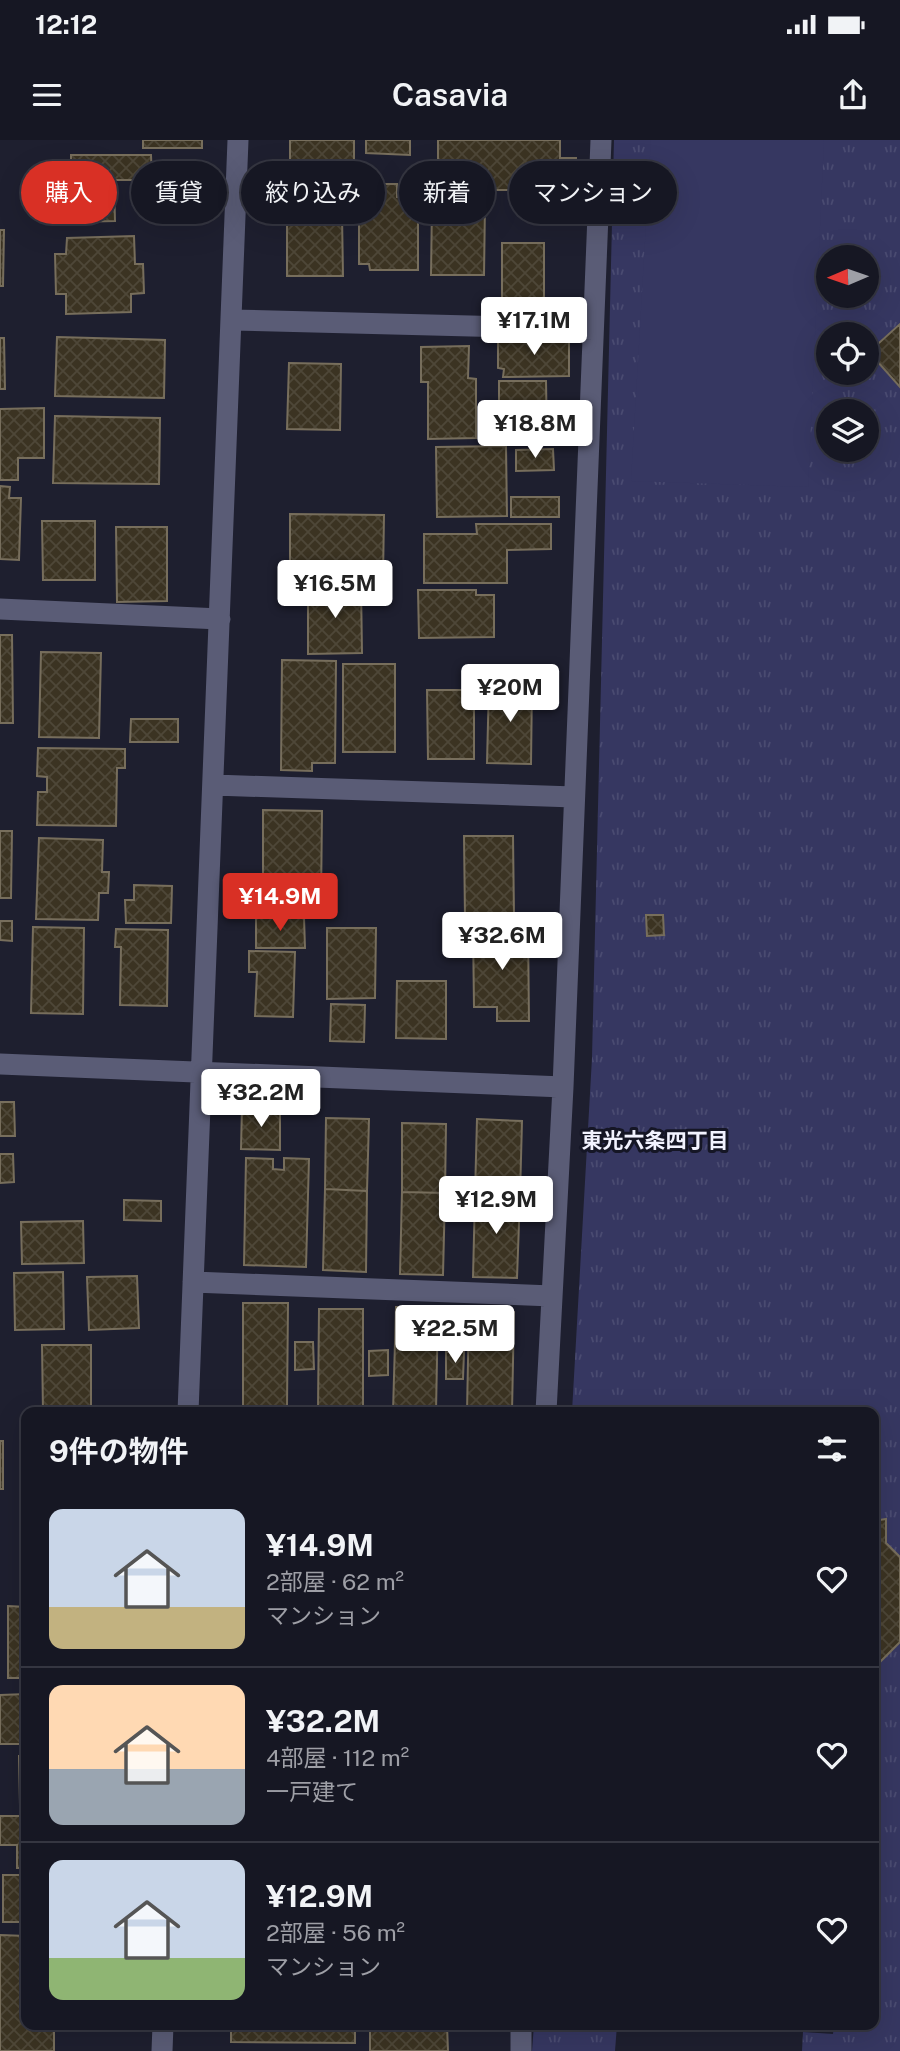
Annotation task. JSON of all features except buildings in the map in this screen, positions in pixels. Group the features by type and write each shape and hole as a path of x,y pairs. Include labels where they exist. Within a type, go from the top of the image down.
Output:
{"street":[{"path":"188,1407 237,140"},
{"path":"546,1407 563,1087 601,140"},
{"path":"231,320 593,329"},
{"path":"0,609 220,619"},
{"path":"214,785 574,797"},
{"path":"0,1065 563,1087"},
{"path":"193,1282 552,1296"},
{"path":"162,2051 163,2030"},
{"path":"521,2051 522,2030"}],"green space":[{"path":"614,140 900,140 900,1557 886,1543 886,1519 879,1520 879,1407 572,1407 592,1058 612,224 677,224 677,161 613,161"},
{"path":"651,140 824,140 819,245 816,245 816,308 808,487 631,481 646,224 677,224 677,161 650,161"},
{"path":"900,1642 900,2051 802,2051 803,2032 833,2034 833,2030 879,2030 880,1662"},
{"path":"534,2030 617,2030 615,2051 532,2051"}],"district":[{"name":"東光六条四丁目","path":"655,1140"}]}
